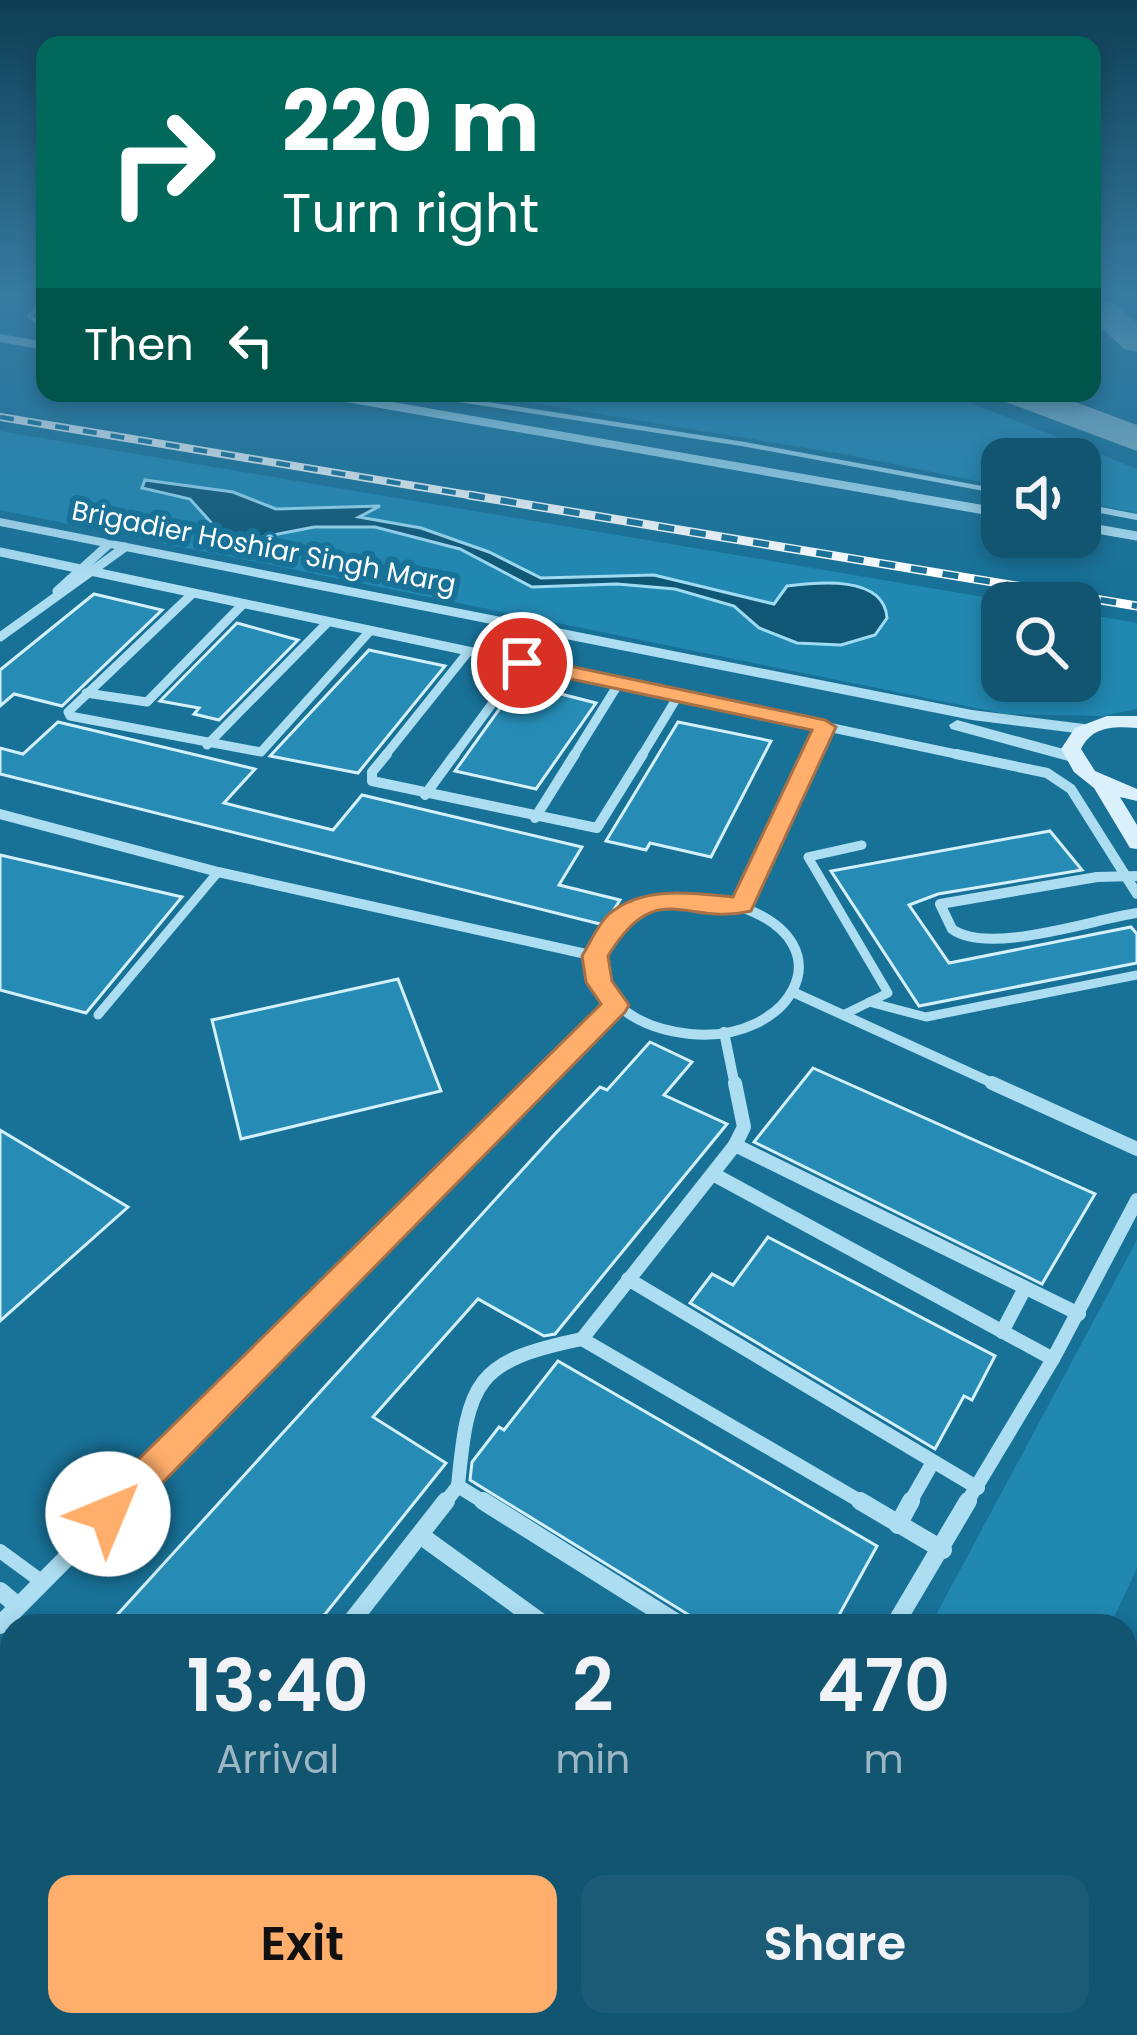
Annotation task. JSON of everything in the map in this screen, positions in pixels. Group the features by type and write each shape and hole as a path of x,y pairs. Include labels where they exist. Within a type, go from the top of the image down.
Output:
{"main road":[{"path":"1137,722 1100,723 1084,729 1072,741 1072,757 1102,784 1137,843"},
{"path":"1102,784 1137,795"}],"street":[{"path":"369,402 981,509"},
{"name":"Brigadier Hoshiar Singh Marg","path":"0,522 969,727 1072,757"},
{"path":"1101,530 1137,536"},
{"name":"Brigadier Hoshiar Singh Marg","path":"0,531 949,710 1084,729"},
{"path":"57,592 76,569 112,549"},
{"path":"0,637 90,572 112,549"},
{"path":"0,552 1047,773 1071,789 1131,877 1137,894"},
{"path":"192,594 86,693 68,712 70,716 252,753 268,747 370,631"},
{"path":"86,693 147,702 242,604"},
{"path":"207,745 328,622"},
{"path":"468,652 372,772 372,781 589,829 603,824 678,696"},
{"path":"425,795 522,663"},
{"path":"535,818 619,683"},
{"path":"742,906 825,727"},
{"path":"0,814 218,872 595,956"},
{"path":"1131,877 1097,877 940,904 948,926 963,938 1003,937 1137,913"},
{"path":"676,899 742,906 776,926 798,954 800,978 782,1010 755,1026 705,1035 668,1031 616,1005 599,982 595,956 616,921 642,907 676,899"},
{"path":"794,993 1137,1149"},
{"path":"10,1614 616,1005"},
{"path":"357,1614 458,1486 467,1418 477,1387 492,1365 514,1353 582,1339 735,1145 744,1126 724,1032"},
{"path":"735,1145 1078,1313"},
{"path":"713,1174 1053,1359"},
{"path":"902,1614 1053,1359 1137,1200"},
{"path":"628,1279 978,1488"},
{"path":"1002,1332 1025,1288"},
{"path":"582,1339 943,1550"},
{"path":"898,1525 933,1462"},
{"path":"458,1486 663,1614"},
{"path":"420,1535 529,1614"},
{"path":"0,1591 18,1606"}],"lane":[{"path":"474,402 743,444 981,488"},
{"path":"1101,510 1137,517"},
{"path":"843,1015 888,993 808,856 862,845"},
{"path":"98,1015 218,872"},
{"path":"868,1002 926,1017 1137,975"},
{"path":"0,1551 41,1582"}],"shaded area":[{"path":"527,402 969,402 1059,438 981,438 981,482"},
{"path":"0,431 981,596 981,702 1101,702 1101,617 1137,623 1137,709 1103,716 1005,714 0,510"},
{"path":"1101,455 1137,469 1137,513 1101,505"},
{"path":"145,480 233,492 276,509 380,506 359,517 421,528 489,552 541,578 654,575 774,604 787,586 848,584 874,594 887,618 875,635 841,645 797,643 759,628 734,606 675,589 617,584 532,587 460,549 375,527 314,527 237,542 224,537 190,499 142,488"},
{"path":"1137,1240 1137,1568 1116,1614 936,1614"}],"building":[{"path":"94,594 162,610 62,706 14,694 0,706 0,670"},
{"path":"237,623 298,640 219,720 194,714 199,708 160,701"},
{"path":"369,650 445,666 358,773 270,756"},
{"path":"518,683 596,703 536,789 455,771"},
{"path":"58,722 255,769 224,803 333,830 362,795 582,847 559,885 620,900 604,925 0,774 0,748 23,754"},
{"path":"678,722 771,741 711,857 650,843 646,850 606,841"},
{"path":"1050,831 1082,870 938,894 909,905 949,963 1131,927 1137,934 1137,963 919,1006 831,871"},
{"path":"0,855 182,897 86,1013 0,990"},
{"path":"398,979 441,1091 241,1139 212,1020"},
{"path":"650,1042 692,1062 664,1095 727,1124 555,1334 544,1336 478,1299 373,1417 446,1463 326,1613 118,1614 554,1135 600,1087 607,1090"},
{"path":"813,1068 1095,1194 1042,1284 754,1142"},
{"path":"0,1130 128,1207 0,1321"},
{"path":"768,1237 995,1356 972,1400 964,1396 935,1449 690,1303 712,1274 733,1285"},
{"path":"558,1361 877,1546 840,1614 687,1614 470,1480 472,1462 499,1427 504,1430"}],"taxiway":[{"path":"1040,402 1137,439"}],"railway":[{"path":"0,417 487,498"},
{"path":"469,495 1137,606"}],"route":[{"path":"108,1514 616,1005 599,982 595,956 604,934 616,921 642,907 676,899 742,906 825,727 522,663"}]}
